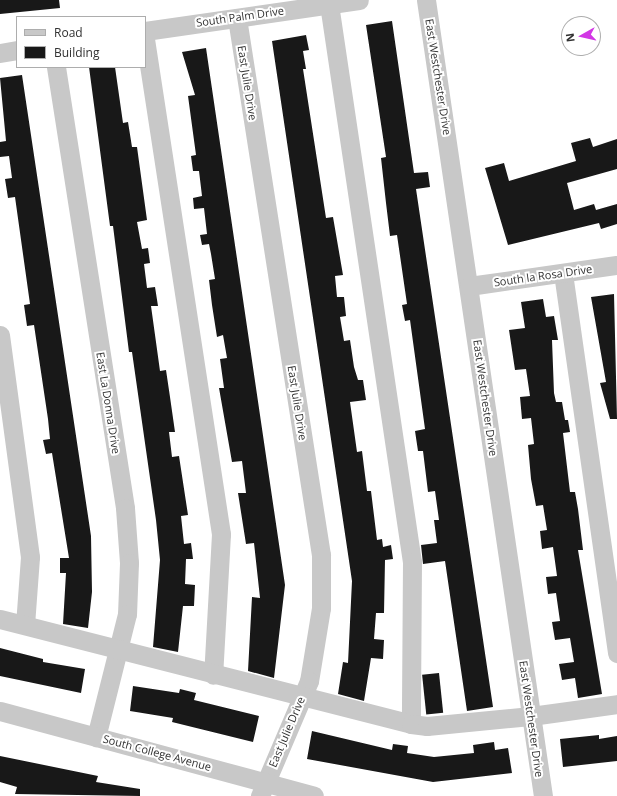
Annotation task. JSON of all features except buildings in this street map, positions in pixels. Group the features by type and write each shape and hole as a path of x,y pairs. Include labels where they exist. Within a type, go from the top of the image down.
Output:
{"street":[{"name":"South Palm Drive","path":"146,32 359,0"},
{"name":"East Westchester Drive","path":"426,0 469,286 542,796"},
{"path":"329,4 412,562 411,724"},
{"name":"East Julie Drive","path":"237,18 321,555 321,608 309,681 263,789"},
{"path":"146,46 221,534 213,674"},
{"path":"0,53 16,50"},
{"name":"East La Donna Drive","path":"56,68 125,508 127,614 96,737"},
{"name":"South la Rosa Drive","path":"469,286 617,265"},
{"path":"564,273 617,653"},
{"path":"0,336 30,557 25,626"},
{"path":"0,619 302,698 411,724 427,726 531,716 617,704"},
{"name":"South College Avenue","path":"0,711 96,737 263,789 314,796"}]}
